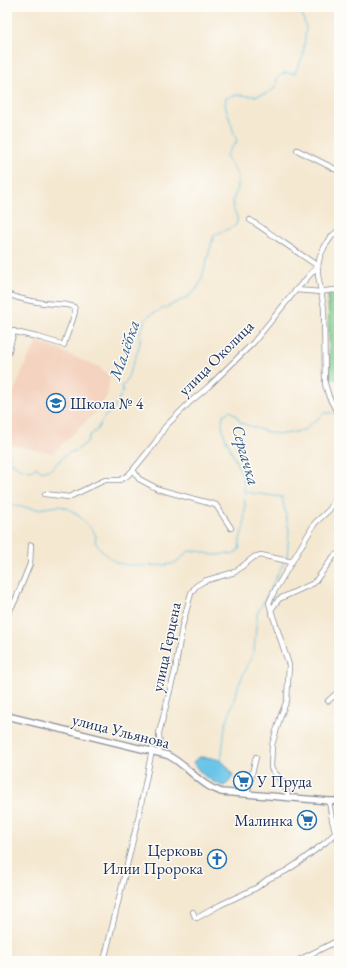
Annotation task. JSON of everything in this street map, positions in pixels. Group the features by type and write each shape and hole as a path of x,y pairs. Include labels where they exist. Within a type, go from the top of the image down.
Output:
{"main road":[{"name":"улица Ульянова","path":"7,716 168,754 175,758 211,788 221,792 339,801"}],"street":[{"path":"297,150 339,171"},
{"path":"250,220 273,234 296,252 318,266"},
{"path":"339,230 332,236 325,246 320,256 318,266 318,275 324,308 326,384 329,397 339,416"},
{"name":"улица Околица","path":"45,494 69,497 105,480 120,480 127,476 155,443 165,427 190,402 214,382 253,343 296,290 318,266"},
{"path":"296,290 321,292 339,290"},
{"path":"7,294 22,299 55,304 69,304 76,310 65,338 64,345 7,330"},
{"path":"7,357 14,331"},
{"path":"133,470 139,479 158,489 216,505 231,528"},
{"path":"289,798 284,784 271,768 272,745 287,700 289,665 270,603 275,590 315,523 329,510 339,494"},
{"path":"7,615 15,601 30,564 31,545"},
{"path":"271,610 279,599 314,583 334,556 339,553"},
{"name":"улица Герцена","path":"159,752 161,745 158,733 175,671 182,628 192,593 196,586 204,581 235,572 254,556 262,555 292,562"},
{"path":"328,700 339,691"},
{"path":"104,961 138,819 152,750"},
{"path":"247,794 256,757"},
{"path":"329,801 335,833 339,844"},
{"path":"193,912 196,918 256,888 268,879 286,871 298,863 326,842 335,833"},
{"path":"297,961 339,940"}],"shaded area":[{"name":"Школа № 4","path":"37,341 99,367 110,377 107,396 95,413 53,453 7,445 7,409 24,367"}],"green space":[{"path":"339,293 339,379 330,379 328,295"}],"water":[{"path":"200,757 220,760 224,763 233,776 229,782 224,786 210,780 202,774 193,762"}],"waterway":[{"name":"Малёбка","path":"7,459 19,468 31,471 37,467 41,472 51,469 68,453 76,451 87,442 90,435 96,431 105,416 113,410 123,391 121,386 125,384 138,351 140,333 145,320 150,315 186,298 196,290 201,281 214,235 235,226 237,222 237,216 233,209 233,200 238,187 238,176 226,156 237,142 225,105 226,98 237,95 255,96 268,93 275,88 278,77 284,73 295,73 303,56 306,27 300,7"},
{"name":"Сергачка","path":"7,505 38,509 59,506 67,508 77,514 93,531 96,536 95,542 105,554 111,559 122,564 146,566 170,564 180,559 188,551 198,551 215,555 226,553 233,555 239,550 244,525 244,486 242,475 224,435 222,424 223,415 230,411 236,415 240,422 249,426 271,433 284,434 305,430 323,413 332,413"},
{"name":"Малёбка","path":"7,452 9,453 10,457 7,458"},
{"path":"245,492 282,497 289,530 287,557 285,559"},
{"path":"221,761 225,727 239,684 254,652 257,614 284,562"}],"place":[{"name":"Школа № 4","path":"56,403"},
{"name":"У Пруда","path":"243,781"},
{"name":"Малинка","path":"307,820"},
{"name":"Церковь Илии Пророка","path":"217,859"}]}
